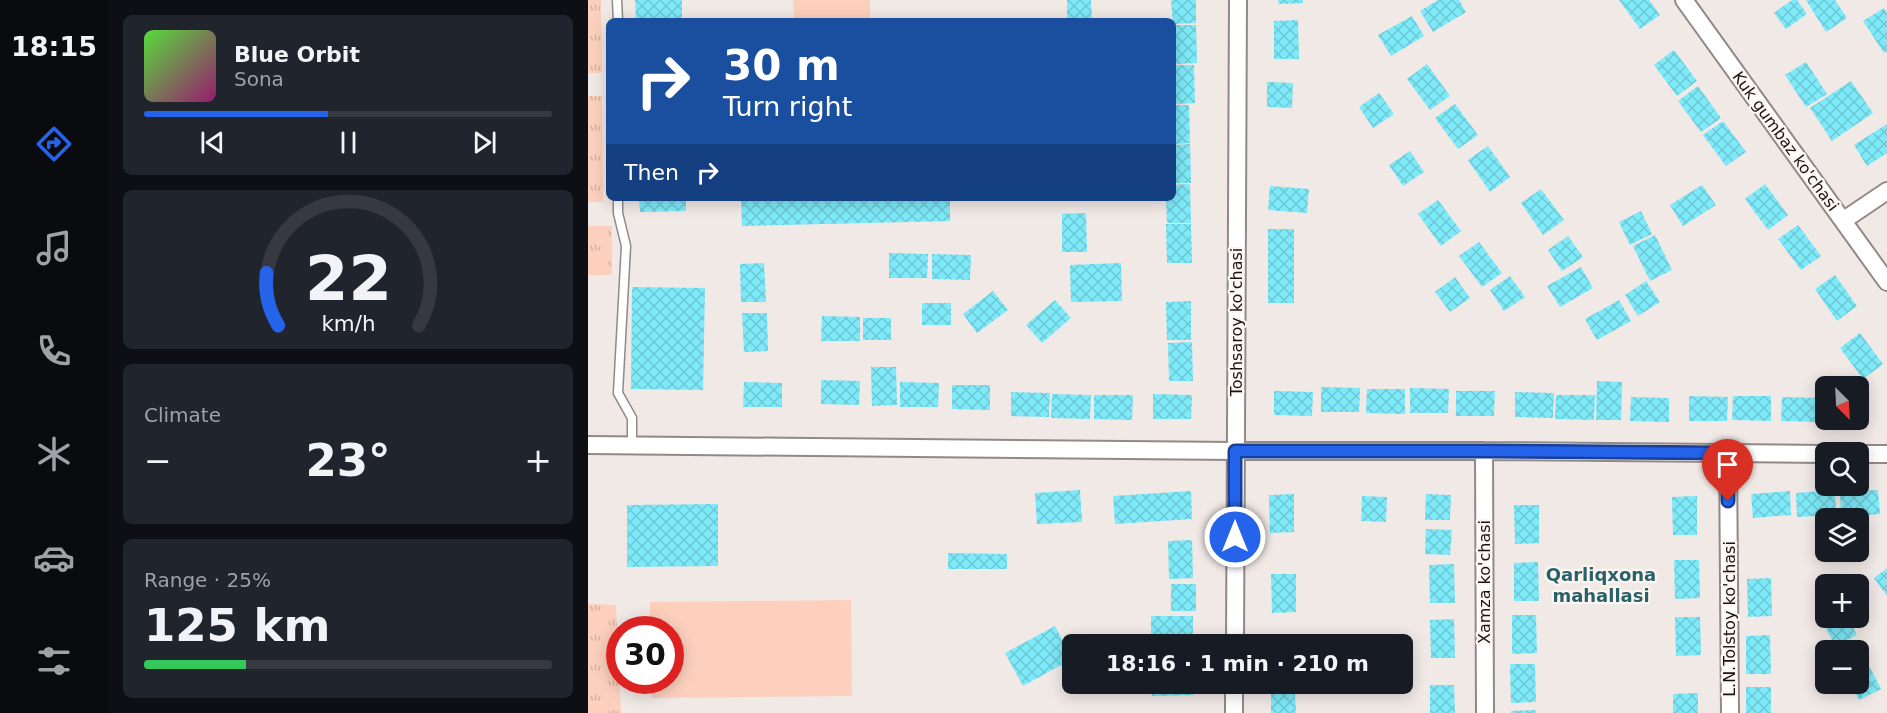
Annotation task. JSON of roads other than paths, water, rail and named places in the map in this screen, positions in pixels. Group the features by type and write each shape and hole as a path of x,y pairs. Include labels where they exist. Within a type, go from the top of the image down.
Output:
{"street":[{"name":"Toshsaroy ko'chasi","path":"1234,634 1238,0"},
{"name":"Kuk gumbaz ko'chasi","path":"1684,0 1887,282"},
{"path":"1844,220 1887,191"},
{"path":"588,445 1815,454"},
{"name":"Xamza ko'chasi","path":"1484,451 1485,713"},
{"name":"L.N.Tolstoy ko'chasi","path":"1728,453 1730,713"},
{"path":"1869,454 1887,454"},
{"path":"1234,694 1234,713"}],"lane":[{"path":"617,0 618,18"},
{"path":"618,201 618,213 626,246 618,393 632,418 632,446"}],"district":[{"name":"Qarliqxona mahallasi","path":"1601,585"}]}
